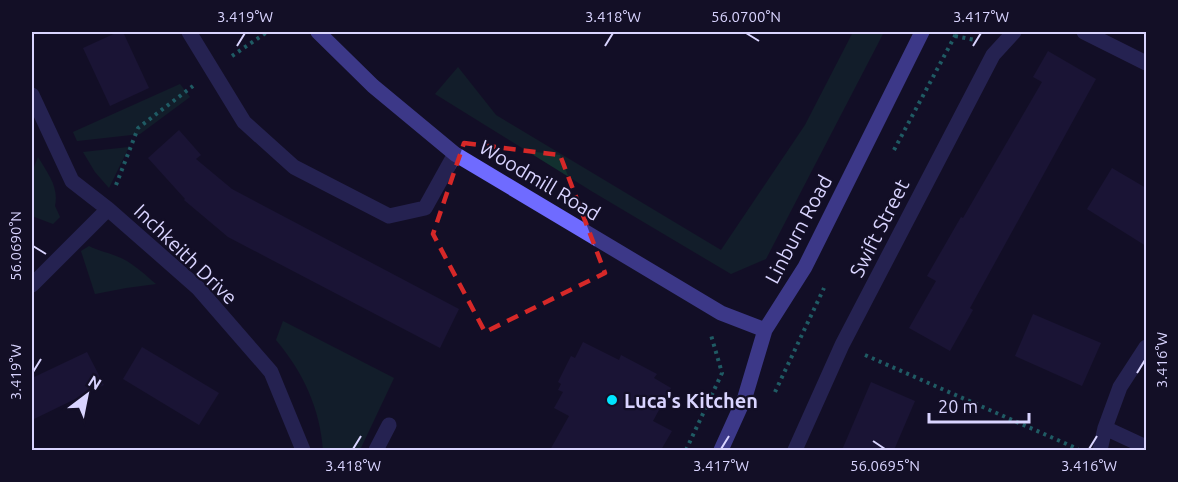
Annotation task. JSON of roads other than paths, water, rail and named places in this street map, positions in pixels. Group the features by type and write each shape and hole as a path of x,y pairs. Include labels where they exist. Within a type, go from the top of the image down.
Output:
{"street":[{"path":"189,32 244,122 294,167 389,216 425,208 455,154"},
{"name":"Woodmill Road","path":"318,32 373,86 455,154 721,313 765,330"},
{"name":"Linburn Road","path":"721,450 745,397 765,330 805,267 922,32"},
{"name":"Swift Street","path":"795,450 842,345 993,55 1014,32"},
{"path":"1084,32 1146,63"},
{"name":"Inchkeith Drive","path":"32,95 72,180 198,288 270,372 303,450"},
{"path":"32,285 108,209"},
{"path":"1100,450 1105,428 1120,387 1146,347"},
{"path":"376,450 389,425"},
{"path":"1105,428 1146,447"}],"place":[{"name":"Luca's Kitchen","path":"612,400"}]}
